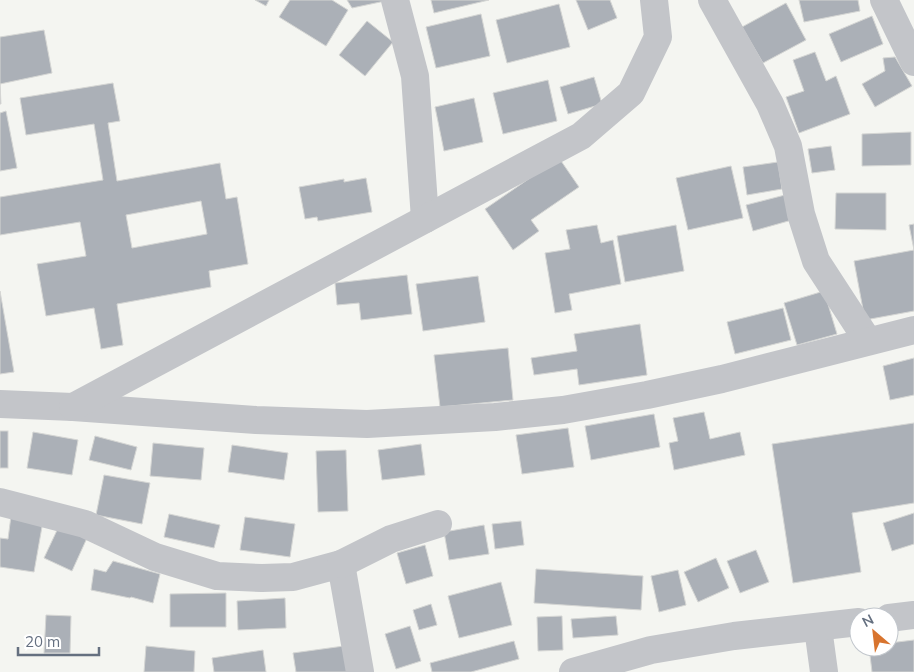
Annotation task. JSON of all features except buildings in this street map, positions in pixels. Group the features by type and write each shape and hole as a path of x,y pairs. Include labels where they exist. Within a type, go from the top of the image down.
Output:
{"street":[{"path":"395,0 415,76 425,219"},
{"path":"73,407 581,136 631,93 658,38 654,0"},
{"path":"712,0 770,104 788,146 800,214 816,261 868,341"},
{"path":"884,0 908,35 914,62"},
{"path":"0,404 73,407 256,420 366,424 495,417 562,410 647,395 914,330"},
{"path":"0,502 85,524 155,557 218,576 292,577 340,564 391,539 438,524"},
{"path":"340,564 360,672"},
{"path":"899,617 914,615"},
{"path":"573,672 652,661 734,636 849,623"},
{"path":"818,628 824,672"}]}
